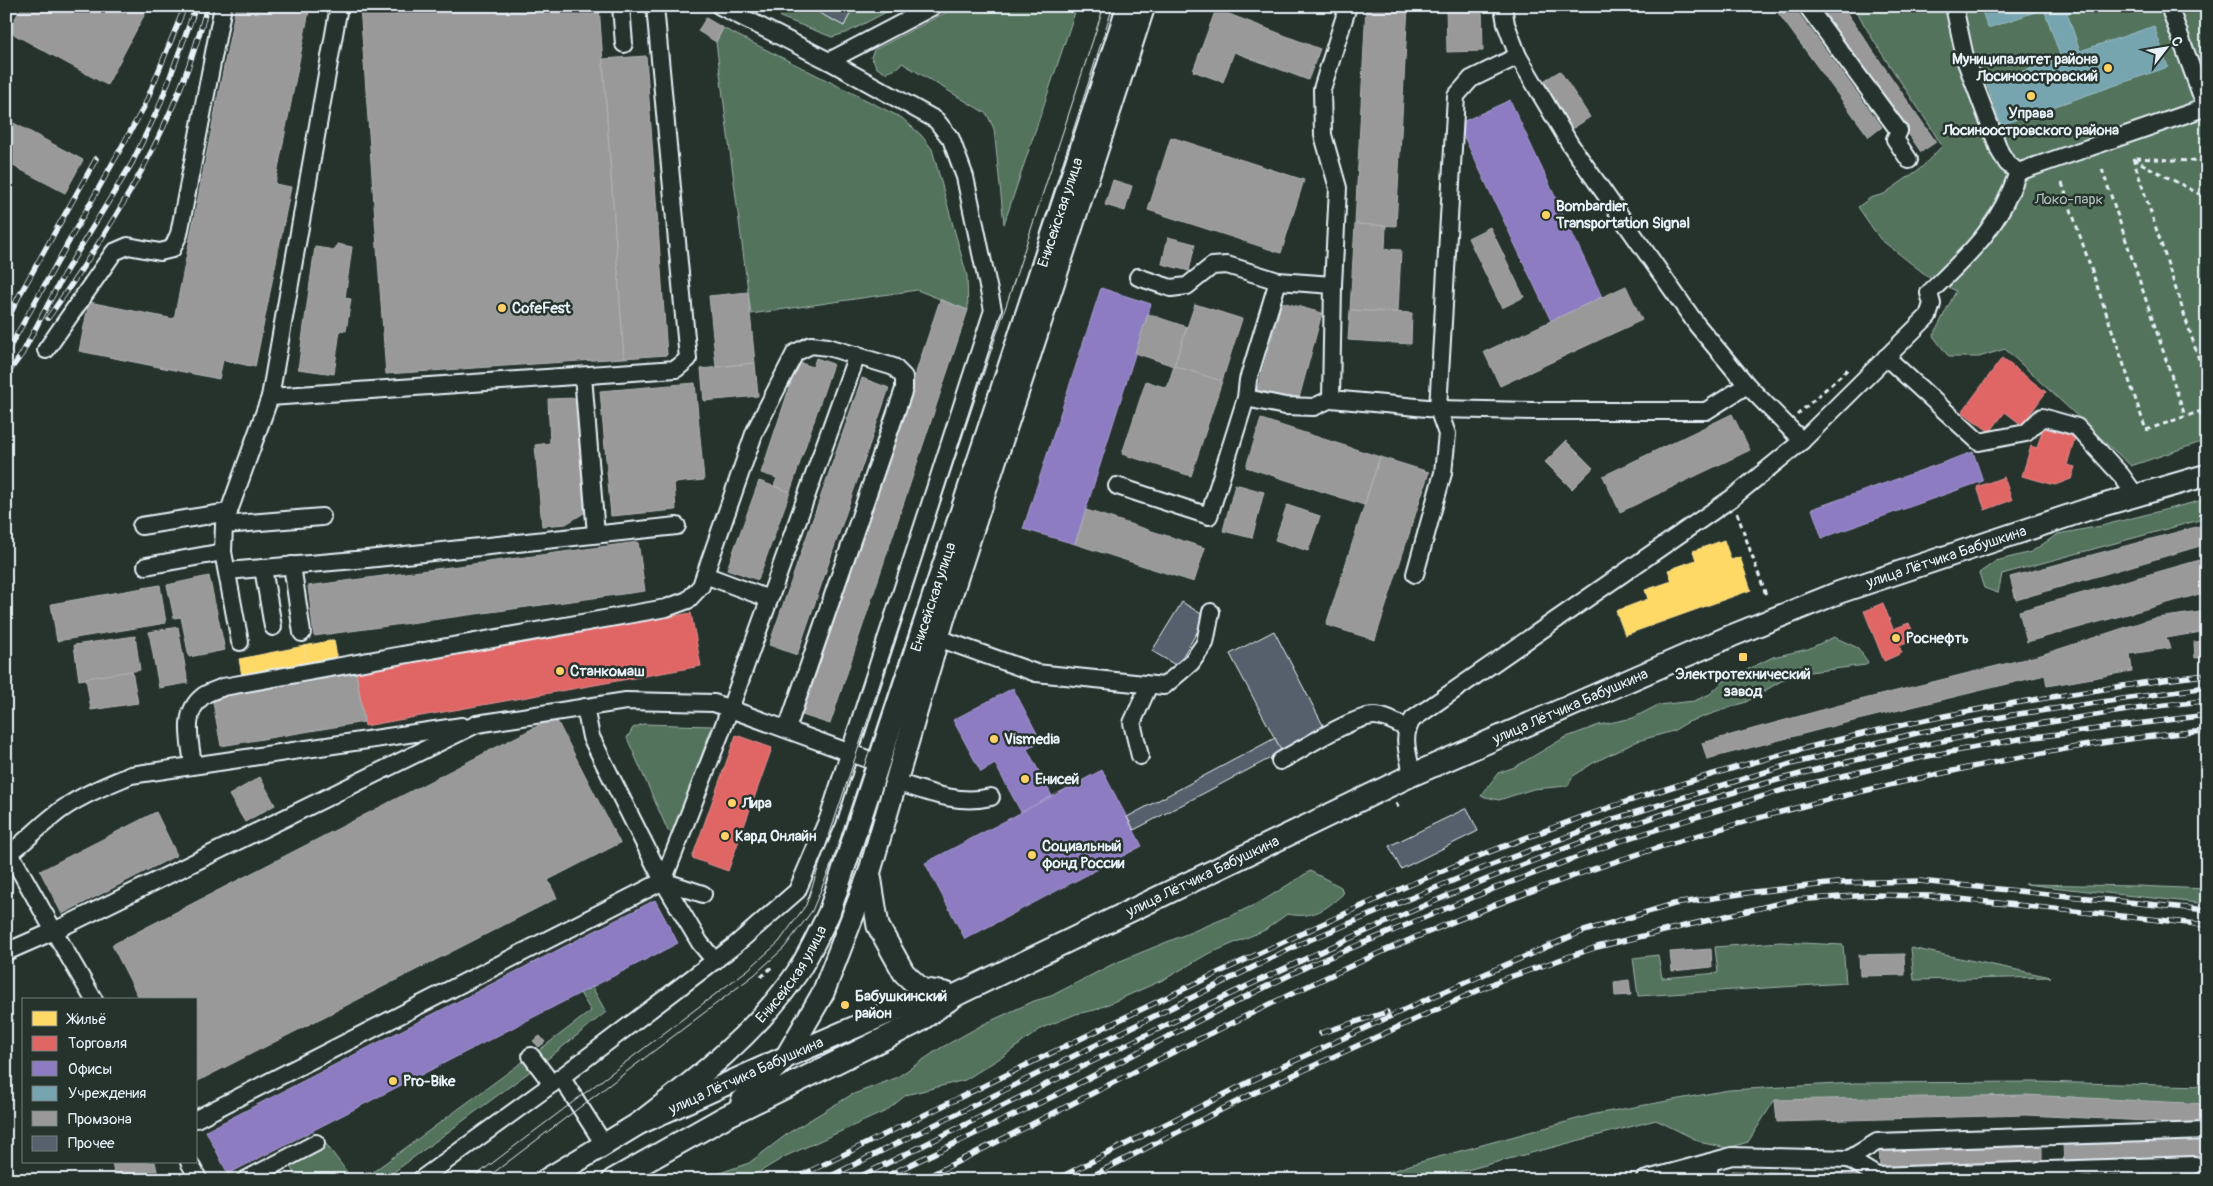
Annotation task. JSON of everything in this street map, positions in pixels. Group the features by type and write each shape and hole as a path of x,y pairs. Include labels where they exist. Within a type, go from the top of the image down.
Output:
{"main road":[{"name":"Енисейская улица","path":"638,1124 701,1076 742,1038 798,972 829,913 1128,6"},
{"name":"Енисейская улица","path":"725,1116 757,1088 786,1057 823,994 834,969 869,874 938,638 1144,6"},
{"name":"улица Лётчика Бабушкина","path":"612,1180 725,1116 918,1022 956,995 1412,775 1722,640 1840,592 2136,496 2207,476"},
{"path":"869,874 878,926 904,973 921,988 956,995"},
{"name":"улица Лётчика Бабушкина","path":"546,1180 605,1146 638,1124 786,1057 910,1003 956,995"}],"street":[{"path":"46,350 114,252 128,246 160,252 172,250 179,234 223,6"},
{"path":"240,642 223,552 226,519 270,397 339,6"},
{"path":"622,6 624,44"},
{"path":"270,397 676,369 688,359 655,6"},
{"path":"420,1180 556,1081 715,961 797,891 828,819 993,310 965,177 951,139 936,120 829,61 720,6"},
{"path":"829,61 934,6"},
{"path":"1331,399 1338,188 1323,135 1322,89 1348,6"},
{"path":"1503,6 1506,24 1518,56 1570,144 1646,256 1697,325 1747,385 1802,440"},
{"path":"1807,6 1898,131 1895,139 1909,160"},
{"path":"1954,6 1966,62 2000,152 2007,163 2018,172"},
{"path":"2018,172 2206,108 2169,6"},
{"path":"1415,574 1443,473 1447,434 1438,408 1456,96 1471,79 1518,56"},
{"path":"1412,775 1406,728 1413,719 1732,498 1802,440 1928,316 1932,304 1929,293 1985,238 2011,193 2018,172"},
{"path":"1138,277 1171,288 1187,286 1212,266 1227,265 1278,281 1334,285"},
{"path":"1117,486 1209,516 1246,398 1248,380 1278,281"},
{"path":"193,764 188,730 190,710 202,696 223,687 666,608 688,600 701,586 755,431 795,353 811,344 894,367 904,377 904,389 787,729"},
{"path":"198,1119 663,881 730,709 857,356"},
{"path":"1886,357 1979,442 2026,433 2042,417 2077,427 2121,474 2136,496"},
{"path":"583,376 596,534"},
{"path":"1246,398 1285,406 1305,407 1314,407 1331,399 1438,408 1534,411 1706,410 1747,385"},
{"path":"141,526 226,519 322,517"},
{"path":"227,571 677,526"},
{"path":"146,566 223,552"},
{"path":"292,565 302,633"},
{"path":"263,568 273,627"},
{"path":"705,575 769,599"},
{"path":"938,638 1036,673 1164,686 1191,663 1205,643 1211,612"},
{"path":"1140,756 1132,723 1149,685"},
{"path":"93,998 8,854 30,839 53,816 98,789 131,774 626,701 714,703 878,763"},
{"path":"585,707 591,736 663,881 700,943 715,961"},
{"path":"1280,761 1348,724 1373,716 1389,719 1406,728"},
{"path":"6,952 54,931 476,724"},
{"path":"896,782 953,800 975,800 991,797"},
{"path":"663,881 703,894"},
{"path":"531,1056 556,1081 605,1146"},
{"path":"1849,1160 1877,1142 2207,1131"},
{"path":"245,1180 316,1142"},
{"path":"1644,1180 1732,1156 1849,1160 1877,1176 2195,1164"},
{"path":"1708,1180 1710,1162"},
{"path":"190,1164 199,1180"}],"path":[{"path":"2133,158 2207,162"},
{"path":"2133,158 2207,198"},
{"path":"2133,158 2207,384"},
{"path":"2102,169 2185,416"},
{"path":"2062,183 2146,430 2207,409"},
{"path":"2200,412 2207,432"},
{"path":"1732,498 1766,595"},
{"path":"761,977 774,965"}],"green space":[{"path":"786,6 898,6 846,33 832,37 780,17"},
{"path":"958,6 1077,6 1004,224 994,129 987,114 902,63 894,70 885,73 877,68 871,57 874,50"},
{"name":"Локо-парк","path":"1854,6 2207,6 2207,440 2131,466 2005,349 1979,357 1949,357 1933,336 1956,291 1926,275 1880,239 1858,207 1870,198 1884,194 1921,168 1942,146 1874,42"},
{"path":"723,28 902,118 921,135 932,149 967,276 968,310 917,290 751,314 716,42"},
{"path":"2207,499 2207,518 2002,574 1998,593 1984,588 1979,573 1996,561 2031,552 2058,534 2101,526"},
{"path":"1834,637 1858,648 1868,662 1866,665 1793,674 1746,702 1688,722 1673,731 1638,741 1593,763 1572,777 1568,786 1533,789 1499,800 1481,796 1498,773 1515,767 1564,738 1599,725 1633,718 1658,705 1694,701 1710,694 1724,681 1773,657 1808,649"},
{"path":"643,724 712,726 674,833 668,831 627,738 633,728"},
{"path":"1310,871 1341,887 1343,894 1324,909 1304,915 1287,914 1265,930 1206,955 1165,979 1095,1010 1076,1014 1042,1028 1005,1055 965,1080 906,1095 886,1111 786,1156 746,1180 699,1180 749,1163 790,1132 851,1095 896,1078 939,1049 984,1024 1034,1001 1051,996 1113,964 1233,915 1264,900"},
{"path":"2024,884 2207,889 2207,904"},
{"path":"1780,942 1843,945 1846,983 1638,996 1633,958 1658,955 1662,978 1718,973 1715,947"},
{"path":"1911,948 2051,977 1914,980"},
{"path":"592,987 606,1012 545,1061 538,1051 591,1011 580,993"},
{"path":"525,1060 532,1070 383,1180 362,1180"},
{"path":"2034,1082 2207,1086 2207,1108 2110,1110 2074,1097 1774,1101 1748,1142 1728,1148 1703,1143 1656,1120 1429,1180 1365,1180 1413,1164 1595,1114 1729,1090 1855,1083"},
{"path":"326,1144 353,1180 297,1180 289,1164"}],"building: Жильё":[{"path":"1724,540 1731,560 1740,557 1751,590 1625,635 1616,611 1648,599 1645,590 1672,581 1668,570 1696,560 1693,551"},
{"path":"334,640 337,657 307,662 304,646"},
{"path":"304,646 307,662 242,676 239,659"}],"building: Торговля":[{"path":"2002,358 2046,392 2022,425 2005,412 1990,432 1962,412"},
{"path":"2043,428 2075,437 2067,465 2075,467 2071,479 2055,485 2022,476 2031,446 2037,448"},
{"path":"2004,477 2012,500 1985,510 1977,487"},
{"path":"1883,603 1893,629 1909,623 1916,640 1899,646 1902,653 1884,661 1864,611"},
{"path":"691,613 701,666 365,726 356,672"},
{"name":"Лира","path":"736,735 772,748 728,871 692,858"}],"building: Офисы":[{"path":"1510,100 1602,297 1551,321 1458,124"},
{"path":"1101,288 1151,304 1075,544 1023,529"},
{"path":"1973,452 1983,481 1822,538 1812,509"},
{"path":"1013,688 1041,741 1027,749 1052,796 1021,812 995,764 981,772 953,720"},
{"path":"1102,770 1142,846 965,939 925,863"},
{"path":"655,900 678,943 228,1174 206,1131"}],"building: Учреждения":[{"path":"1980,6 2087,6 2067,13 2080,51 2154,26 2168,67 2001,125 1987,84 2061,58 2044,9 1988,28"}],"building: Промзона":[{"path":"22,6 149,6 107,85 8,31"},
{"path":"236,6 310,6 275,184 291,187 255,367 223,360 219,379 79,351 89,302 174,319"},
{"path":"360,6 599,6 624,358 386,374"},
{"path":"1366,6 1408,6 1396,226 1355,224"},
{"path":"1446,6 1482,6 1483,51 1447,52"},
{"path":"1773,6 1793,6 1882,127 1869,137"},
{"path":"1820,6 1842,6 1936,142 1921,152"},
{"path":"1216,9 1320,49 1308,80 1234,52 1223,82 1193,71"},
{"path":"706,18 723,28 716,42 698,31"},
{"path":"646,56 667,355 624,358 603,59"},
{"path":"1560,71 1590,117 1571,130 1540,83"},
{"path":"6,119 83,160 65,193 6,162"},
{"path":"1171,137 1304,180 1281,253 1148,210"},
{"path":"1113,180 1132,186 1125,211 1105,205"},
{"path":"1355,224 1386,226 1385,249 1401,250 1398,312 1350,310"},
{"path":"1490,227 1524,297 1502,308 1468,238"},
{"path":"1168,237 1195,244 1189,271 1162,264"},
{"path":"337,244 352,247 345,298 351,299 346,331 340,330 334,374 298,369 315,247 335,250"},
{"path":"1626,286 1642,320 1500,386 1484,352"},
{"path":"748,292 755,363 716,367 709,296"},
{"path":"940,300 968,310 830,724 802,715"},
{"path":"1282,302 1322,313 1298,402 1257,390"},
{"path":"1195,304 1242,319 1222,381 1174,366"},
{"path":"1350,310 1412,313 1411,344 1348,340"},
{"path":"1148,314 1187,327 1174,366 1135,353"},
{"path":"816,358 833,364 790,492 774,486 777,478 761,473 798,362 813,367"},
{"path":"755,363 758,396 704,401 701,369"},
{"path":"1174,366 1222,381 1191,476 1122,454 1146,381 1167,388"},
{"path":"862,378 889,388 797,655 769,645"},
{"path":"695,383 704,480 674,483 676,510 611,516 600,391"},
{"path":"577,398 584,513 566,524 542,526 535,445 550,443 548,399"},
{"path":"1732,414 1750,450 1620,512 1603,476"},
{"path":"1261,419 1380,457 1364,505 1246,467"},
{"path":"1566,441 1593,468 1572,489 1545,462"},
{"path":"1380,457 1429,472 1375,640 1326,625"},
{"path":"759,481 790,492 758,580 727,569"},
{"path":"1235,484 1264,492 1252,538 1223,531"},
{"path":"1287,505 1320,516 1308,551 1275,540"},
{"path":"1086,510 1205,548 1194,582 1075,544"},
{"path":"2207,524 2207,544 2016,600 2010,577"},
{"path":"638,542 645,591 314,636 308,586"},
{"path":"2207,558 2207,592 2027,642 2019,611"},
{"path":"209,576 225,650 189,657 181,617 174,618 167,585"},
{"path":"160,585 166,623 57,641 51,604"},
{"path":"2207,611 2207,631 2166,638 2170,648 2130,654 2132,671 2047,686 2045,675 1841,724 1707,759 1702,743 1840,705 2041,655 2151,619"},
{"path":"178,627 188,683 159,688 149,632"},
{"path":"135,636 140,670 79,680 74,645"},
{"path":"2207,641 2207,657 2195,658 2194,642"},
{"path":"132,671 138,703 91,710 86,678"},
{"path":"356,672 364,722 221,746 212,697"},
{"path":"555,717 620,843 548,880 557,898 198,1081 198,998 139,998 112,945"},
{"path":"260,777 275,805 245,822 229,795"},
{"path":"156,812 177,855 62,914 40,871"},
{"path":"1711,949 1712,967 1672,971 1670,952"},
{"path":"1904,954 1905,975 1860,976 1859,955"},
{"path":"1629,980 1631,995 1615,996 1614,982"},
{"path":"540,1036 545,1042 539,1047 533,1041"},
{"path":"2026,1095 2207,1104 2207,1124 2026,1115 1777,1122 1775,1100"},
{"path":"2207,1140 2207,1164 2200,1158 2064,1163 2063,1144"},
{"path":"2042,1143 2042,1162 1880,1168 1879,1149"},
{"path":"112,1164 155,1164 159,1180 115,1180"},
{"path":"1731,1171 1860,1175 1860,1180 1731,1180"},
{"path":"2191,1171 2191,1180 2065,1180 2065,1175"}],"building: Прочее":[{"path":"806,6 854,6 844,26"},
{"path":"1182,602 1206,617 1177,666 1152,651"},
{"path":"1274,631 1325,729 1282,752 1230,654"},
{"path":"1275,738 1282,752 1134,830 1127,817"},
{"path":"1467,808 1478,831 1401,869 1389,846"}],"tram line":[{"path":"470,1180 750,968 779,942 806,905 1104,6"},
{"path":"484,1180 754,975 784,948 812,911 832,863 1009,331 1113,6"}],"railway":[{"path":"6,354 144,107 185,6"},
{"path":"48,318 121,208 142,170 179,90 195,49 207,6"},
{"path":"6,376 22,354 64,274 132,163 159,107 194,12"},
{"path":"6,323 19,296 96,159"},
{"path":"792,1180 1073,1042 1302,933 1419,881 1552,828 1700,778 1850,737 2002,705 2207,675"},
{"path":"823,1180 1302,943 1486,867 1614,819 1791,764 1921,732 2018,714 2207,687"},
{"path":"853,1180 1328,948 1490,878 1630,825 1775,781 1922,745 1996,731 2155,706 2207,701"},
{"path":"878,1180 1056,1095 1308,966 1493,889 1620,841 1783,790 1923,757 2019,739 2207,715"},
{"path":"921,1180 1209,1034 1325,978 1453,922 1591,870 1732,825 1875,788 1980,765 2077,747 2142,737 2207,731"},
{"path":"1055,1180 1251,1081 1432,997 1581,932 1674,904 1753,892 1837,883 1919,881 2207,910"},
{"path":"1084,1180 1252,1094 1501,980 1597,947 1793,900 1871,895 1931,896 2207,925"},
{"path":"1321,1033 1387,1012"}],"place":[{"name":"Муниципалитет района Лосиноостровский","path":"2108,68"},
{"name":"Управа Лосиноостровского района","path":"2031,96"},
{"name":"Bombardier Transportation Signal","path":"1546,215"},
{"name":"CofeFest","path":"502,308"},
{"name":"Роснефть","path":"1896,638"},
{"name":"Электротехнический завод","path":"1743,657"},
{"name":"Станкомаш","path":"560,671"},
{"name":"Vismedia","path":"994,739"},
{"name":"Енисей","path":"1025,779"},
{"name":"Лира","path":"732,803"},
{"name":"Кард Онлайн","path":"725,836"},
{"name":"Социальный фонд России","path":"1032,855"},
{"name":"Бабушкинский район","path":"845,1005"},
{"name":"Pro-Bike","path":"393,1081"}]}
